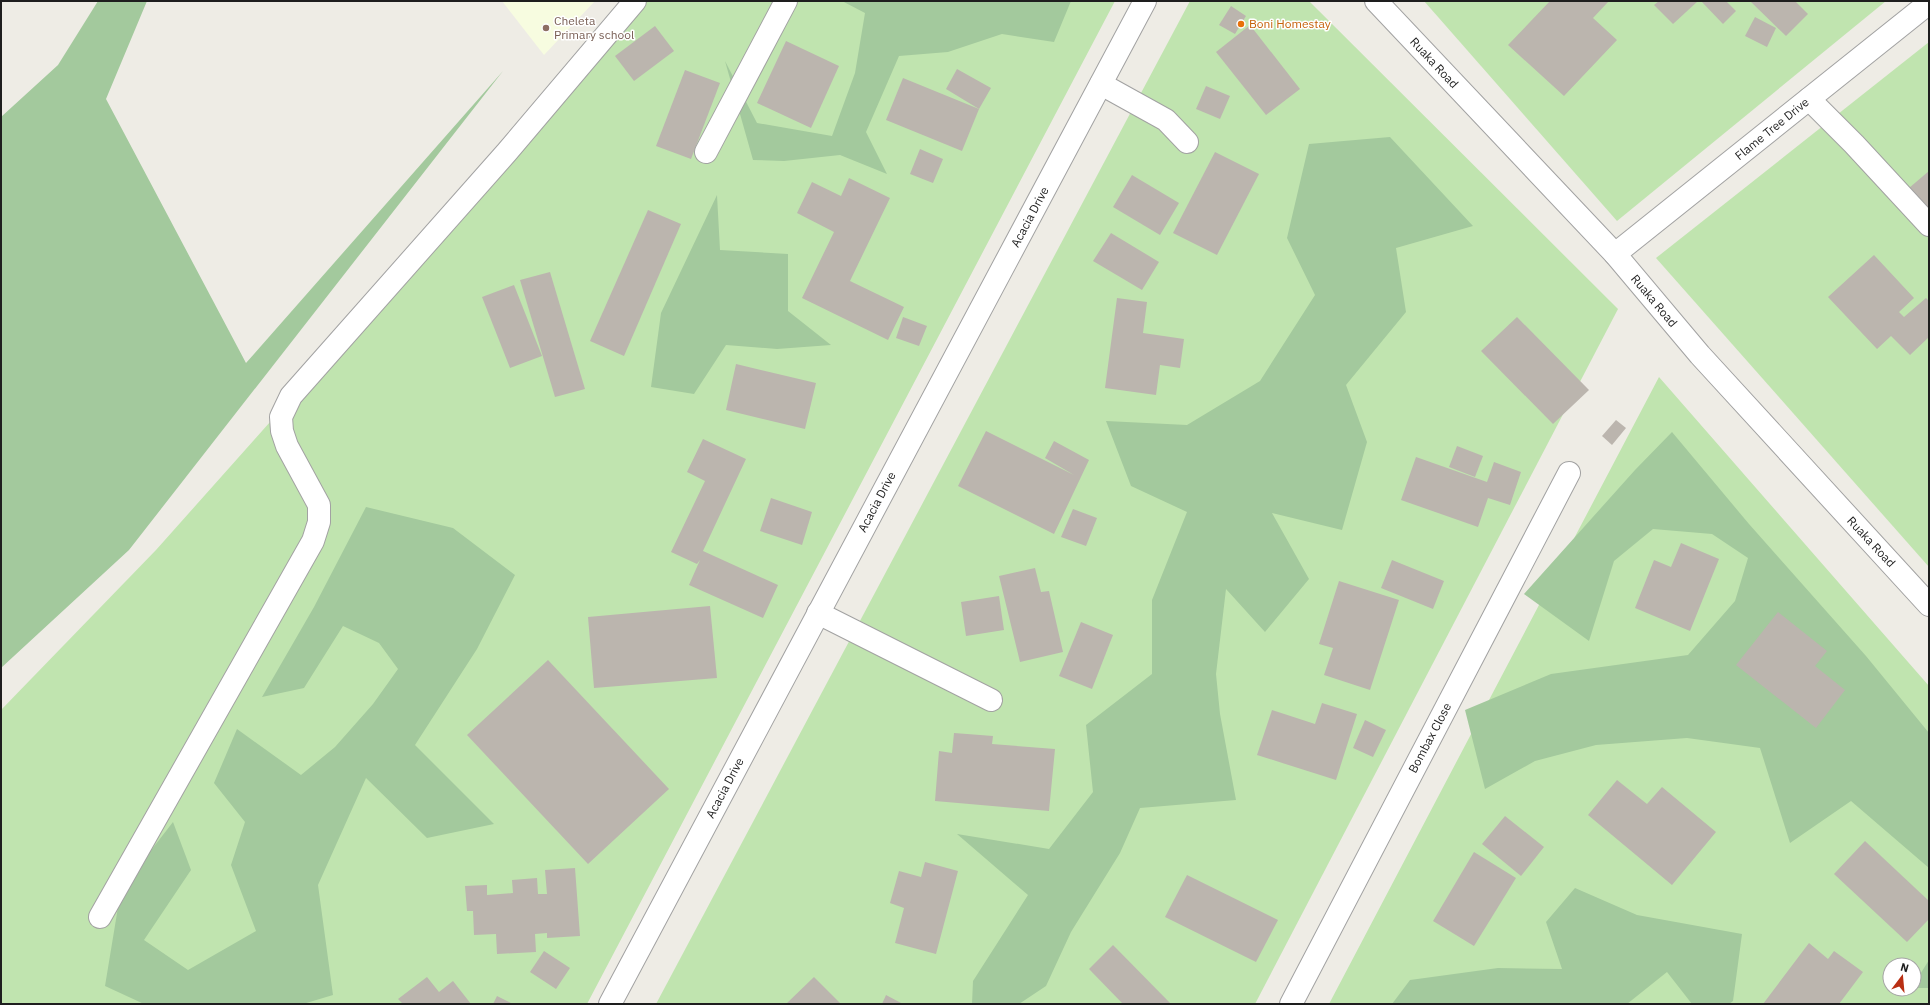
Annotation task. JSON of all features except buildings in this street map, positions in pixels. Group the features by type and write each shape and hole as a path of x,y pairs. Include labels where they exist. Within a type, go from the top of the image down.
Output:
{"street":[{"path":"100,917 313,541 319,522 319,505 287,446 282,431 280,417 292,396 507,152 635,1"},
{"path":"706,152 786,1"},
{"name":"Acacia Drive","path":"610,1004 1145,1"},
{"name":"Ruaka Road","path":"1376,1 1615,254 1700,355 1929,605"},
{"name":"Flame Tree Drive","path":"1615,254 1929,3"},
{"path":"1101,84 1166,120 1187,142"},
{"path":"1809,99 1854,144 1929,225"},
{"name":"Bombax Close","path":"1291,1004 1569,473"},
{"path":"818,613 991,700"}],"shaded area":[{"name":"Cheleta Primary school","path":"502,1 595,1 544,55"}],"green space":[{"path":"98,1 147,1 106,99 246,363 503,71 129,550 1,668 1,117 58,65"},
{"path":"645,1 1115,1 587,1004 1,1004 1,710 156,550"},
{"path":"842,1 1071,1 1054,42 1002,34 948,52 899,56 866,132 887,174 840,155 784,161 753,160 725,61 757,123 832,136 855,73 865,13"},
{"path":"1190,1 1309,1 1618,309 1255,1004 656,1004"},
{"path":"1424,1 1886,1 1617,221"},
{"path":"1929,42 1929,567 1656,258"},
{"path":"1390,137 1473,226 1396,248 1406,312 1346,385 1367,442 1342,530 1272,513 1309,579 1265,632 1226,589 1216,674 1220,714 1236,800 1140,808 1120,853 1071,932 1046,986 1019,1004 972,1004 973,981 1028,895 957,834 1049,849 1093,792 1086,725 1152,674 1152,600 1187,512 1131,486 1106,421 1187,425 1260,381 1315,295 1287,238 1309,144"},
{"path":"717,195 720,250 788,254 788,311 831,345 777,349 726,345 694,394 651,387 661,313"},
{"path":"1659,377 1929,686 1929,1004 1329,1004"},
{"path":"1672,432 1749,524 1866,656 1929,733 1929,868 1851,801 1790,843 1760,748 1687,738 1596,745 1535,761 1485,789 1465,710 1551,674 1688,655 1735,601 1748,558 1712,534 1653,529 1614,561 1589,641 1524,594 1635,470"},
{"path":"366,507 453,528 515,575 477,649 415,745 494,824 427,838 366,778 318,885 333,995 303,1004 144,1004 105,986 121,889 173,822 191,870 144,940 188,970 256,931 231,865 245,822 214,783 237,729 301,775 335,747 373,704 398,669 379,643 343,626 304,688 262,697 314,607"},
{"path":"1575,888 1637,915 1742,934 1733,1001 1729,1004 1692,1004 1667,972 1627,1004 1392,1004 1410,980 1498,968 1562,969 1546,922"},
{"path":"1929,960 1929,988 1922,988 1922,971"}],"place":[{"name":"Boni Homestay","path":"1241,24"},
{"name":"Cheleta Primary school","path":"546,28"}]}
